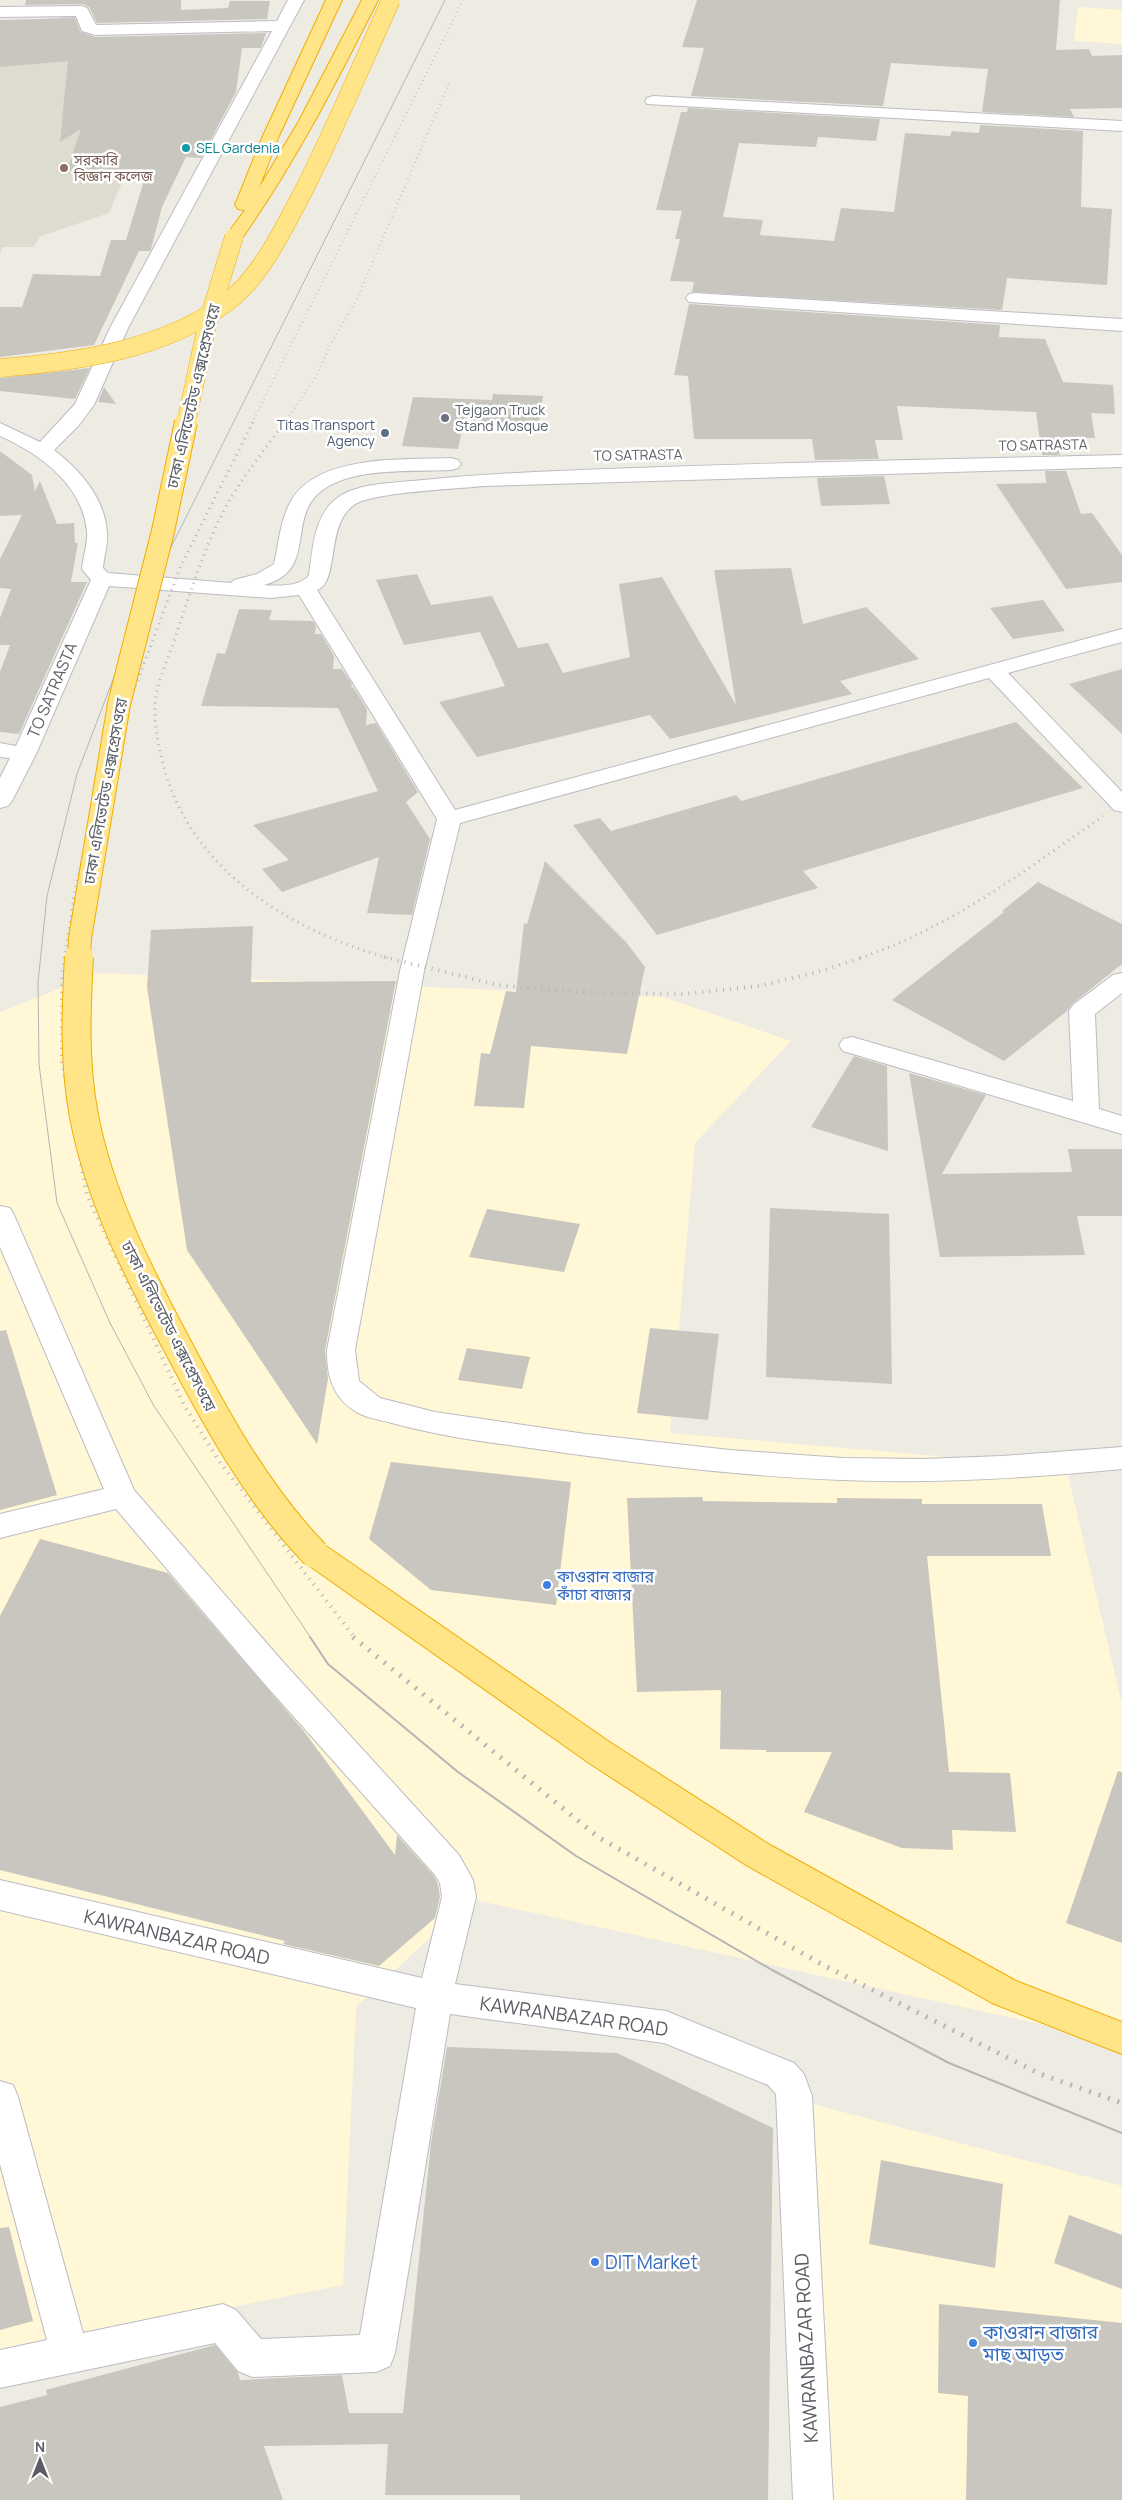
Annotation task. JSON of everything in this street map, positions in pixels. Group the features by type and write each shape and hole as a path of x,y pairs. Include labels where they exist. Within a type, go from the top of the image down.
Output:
{"highway":[{"name":"ঢাকা এলিভেটেড এক্সপ্রেসওয়ে","path":"334,0 266,146 249,189 207,325 163,531 119,704 80,938 76,1008 78,1063 84,1116 100,1176 138,1271 217,1420 287,1525 314,1554 600,1753 758,1855 1004,1992 1122,2038"},
{"path":"234,237 251,215 310,119 370,0"},
{"path":"0,368 30,366 98,354 188,326 227,303 248,283 269,257 324,152 391,0"}],"street":[{"path":"42,451 72,421 84,404 119,328 296,0"},
{"path":"0,12 82,10 88,28 95,30 281,26"},
{"path":"653,101 1122,126"},
{"path":"695,298 1122,325"},
{"path":"0,429 42,451 73,478 84,494 97,528 98,541 92,569 102,579 220,586 271,592 305,588 313,584 319,575 328,525 335,513 346,501 370,492 596,466 1122,461"},
{"name":"TO SATRASTA","path":"220,586 264,579 280,570 284,565 296,515 304,496 323,480 360,471 596,466 1122,443"},
{"path":"360,471 370,492"},
{"name":"TO SATRASTA","path":"0,801 25,754 78,628 102,579"},
{"path":"305,588 449,819 412,971 341,1350 342,1378 352,1393 367,1404 406,1417 468,1429 658,1455 805,1467 920,1469 1034,1467 1122,1458"},
{"path":"449,819 1122,635"},
{"path":"994,671 1122,805"},
{"path":"0,750 25,754"},
{"path":"1086,1113 1082,1012 1122,981"},
{"path":"852,1045 1122,1125"},
{"path":"0,1215 122,1496 273,1672 447,1865 456,1880 459,1897 435,1997 376,2353 252,2358 224,2324 0,2369"},
{"path":"0,1526 122,1496"},
{"name":"KAWRANBAZAR ROAD","path":"0,1895 435,1997 666,2027 782,2074 791,2086 794,2096 813,2500"},
{"path":"0,2097 70,2355"}],"shaded area":[{"path":"1078,7 1122,10 1122,44 1074,41"},
{"name":"সরকারি বিজ্ঞান কলেজ","path":"77,16 97,43 147,124 109,213 41,236 33,247 3,247 0,254 0,23"},
{"name":"কাওরান বাজার কাঁচা বাজার","path":"100,973 663,997 791,1041 695,1143 670,1433 1066,1467 1122,1704 1122,2042 471,1899 356,2007 343,2285 0,2353 0,1012"},
{"name":"কাওরান বাজার মাছ আড়ত","path":"813,2104 1122,2186 1122,2500 832,2500"}],"building":[{"path":"26,0 181,0 181,10 228,8 230,1 270,1 267,19 97,23 89,7 83,4 25,5"},
{"path":"697,0 1060,0 1056,50 1089,49 1092,56 1122,55 1122,108 1070,109 1074,117 982,112 988,69 891,63 883,106 691,96 704,48 682,47"},
{"path":"75,18 80,32 95,37 266,33 261,48 242,48 236,92 201,158 186,157 162,207 151,249 150,251 139,251 94,345 0,357 0,307 22,307 33,274 100,276 111,240 126,240 147,171 67,170 81,129 60,142 68,61 0,67 0,20"},
{"path":"688,108 880,119 876,141 818,137 816,147 739,143 723,217 763,220 760,235 834,241 841,208 894,212 905,133 950,136 952,131 979,133 980,125 1083,131 1081,207 1112,209 1107,285 1007,278 1002,310 692,292 694,282 670,281 680,239 675,239 682,211 656,210 681,112 687,112"},
{"path":"689,304 1000,325 999,337 1045,339 1063,382 1113,385 1115,414 1091,413 1095,438 1054,437 1060,455 1042,455 1036,412 897,406 903,440 875,440 879,459 815,460 812,439 694,439 688,376 674,375"},
{"path":"90,368 75,399 0,391 0,378"},
{"path":"104,387 116,404 98,402"},
{"path":"493,394 543,396 538,429 463,426 458,449 402,446 413,397 492,400"},
{"path":"0,451 32,475 35,491 40,481 57,524 74,523 75,543 78,543 71,582 87,582 19,734 0,732 0,672 10,645 0,645 0,618 11,589 0,588 0,559 22,515 0,516"},
{"path":"1045,471 1066,471 1081,514 1092,513 1122,555 1122,582 1066,589 996,484 1046,483"},
{"path":"884,476 890,504 821,506 817,478"},
{"path":"791,568 803,624 866,607 919,659 840,681 852,694 670,739 650,715 477,757 439,702 505,686 480,632 404,645 376,580 417,574 431,605 492,596 518,648 548,643 563,673 630,657 619,584 662,577 736,705 714,570"},
{"path":"1043,600 1065,631 1013,639 990,608"},
{"path":"239,609 272,610 269,620 313,621 316,626 315,634 321,634 334,656 333,669 342,669 352,684 351,687 354,688 367,709 366,725 376,723 418,792 406,802 430,839 412,915 367,913 379,857 282,892 262,869 289,860 253,825 378,791 338,708 201,706 217,653 225,654"},
{"path":"1122,669 1122,734 1069,684"},
{"path":"1016,722 1083,788 803,871 818,888 657,935 573,825 600,818 611,831 736,795 741,801"},
{"path":"545,861 626,942 645,967 627,1054 531,1046 524,1108 474,1106 481,1053 490,1054 506,991 516,992 524,923 527,924"},
{"path":"1038,882 1122,924 1122,964 1072,1004 1067,1011 1004,1061 892,1000 1004,912 1002,911"},
{"path":"253,926 251,982 396,981 325,1350 328,1379 317,1444 187,1250 147,987 151,930"},
{"path":"854,1056 887,1066 888,1151 811,1127"},
{"path":"909,1073 986,1095 942,1174 1072,1172 1068,1149 1122,1149 1122,1216 1077,1216 1085,1255 940,1257"},
{"path":"770,1208 889,1214 892,1384 766,1377"},
{"path":"487,1209 580,1224 564,1272 469,1257"},
{"path":"650,1328 719,1334 708,1420 637,1413"},
{"path":"6,1330 57,1495 0,1510 0,1331"},
{"path":"467,1348 530,1357 522,1389 458,1380"},
{"path":"391,1462 571,1482 556,1605 431,1590 369,1539"},
{"path":"702,1497 703,1501 837,1503 837,1498 922,1499 922,1504 1042,1504 1051,1556 927,1556 949,1772 1010,1773 1016,1832 952,1830 953,1850 902,1848 804,1812 832,1752 766,1752 766,1750 720,1749 721,1690 637,1692 627,1498"},
{"path":"40,1539 168,1573 303,1730 395,1855 397,1835 434,1876 438,1884 440,1897 435,1918 379,1966 283,1944 285,1941 0,1870 0,1616"},
{"path":"1118,1771 1122,1772 1122,1943 1066,1923"},
{"name":"DIT Market","path":"447,2047 617,2053 773,2128 768,2500 520,2500 520,2495 385,2495 388,2444 264,2446 283,2500 0,2500 0,2407 47,2395 46,2390 215,2345 238,2373 240,2380 342,2375 349,2413 403,2413 431,2143"},
{"path":"881,2160 1003,2184 995,2268 869,2244"},
{"path":"1069,2215 1122,2235 1122,2289 1054,2263"},
{"path":"9,2227 33,2321 0,2330 0,2228"},
{"path":"939,2304 1122,2323 1122,2500 966,2500 968,2396 938,2393"}],"tram line":[{"path":"311,1638 154,1406 110,1323 57,1203 39,1064 38,982 47,896 77,774 112,682 161,567 445,0"},
{"path":"310,1637 328,1664 458,1772 576,1856 772,1970 949,2063 1122,2133"}],"railway":[{"path":"252,423 463,0"},
{"path":"284,423 316,377 331,343 356,301 450,81"},
{"path":"65,958 74,895 102,775 180,568 253,422"},
{"path":"285,422 232,496 215,529 194,581 157,688 156,728 162,760 175,799 194,833 218,863 247,889 279,911 314,930 350,946 388,958"},
{"path":"860,958 893,946 956,914 1016,877 1103,816"},
{"path":"65,957 62,976 62,1062 87,1195 184,1405 219,1461 355,1638"},
{"path":"388,958 498,985 578,992 684,994 760,986 825,970 863,957"},
{"path":"353,1637 598,1837 823,1965 1040,2074 1122,2103"}],"place":[{"name":"SEL Gardenia","path":"186,148"},
{"name":"সরকারি বিজ্ঞান কলেজ","path":"64,168"},
{"name":"Tejgaon Truck Stand Mosque","path":"445,418"},
{"name":"Titas Transport Agency","path":"385,433"},
{"name":"কাওরান বাজার কাঁচা বাজার","path":"547,1585"},
{"name":"DIT Market","path":"595,2262"},
{"name":"কাওরান বাজার মাছ আড়ত","path":"973,2343"}]}
